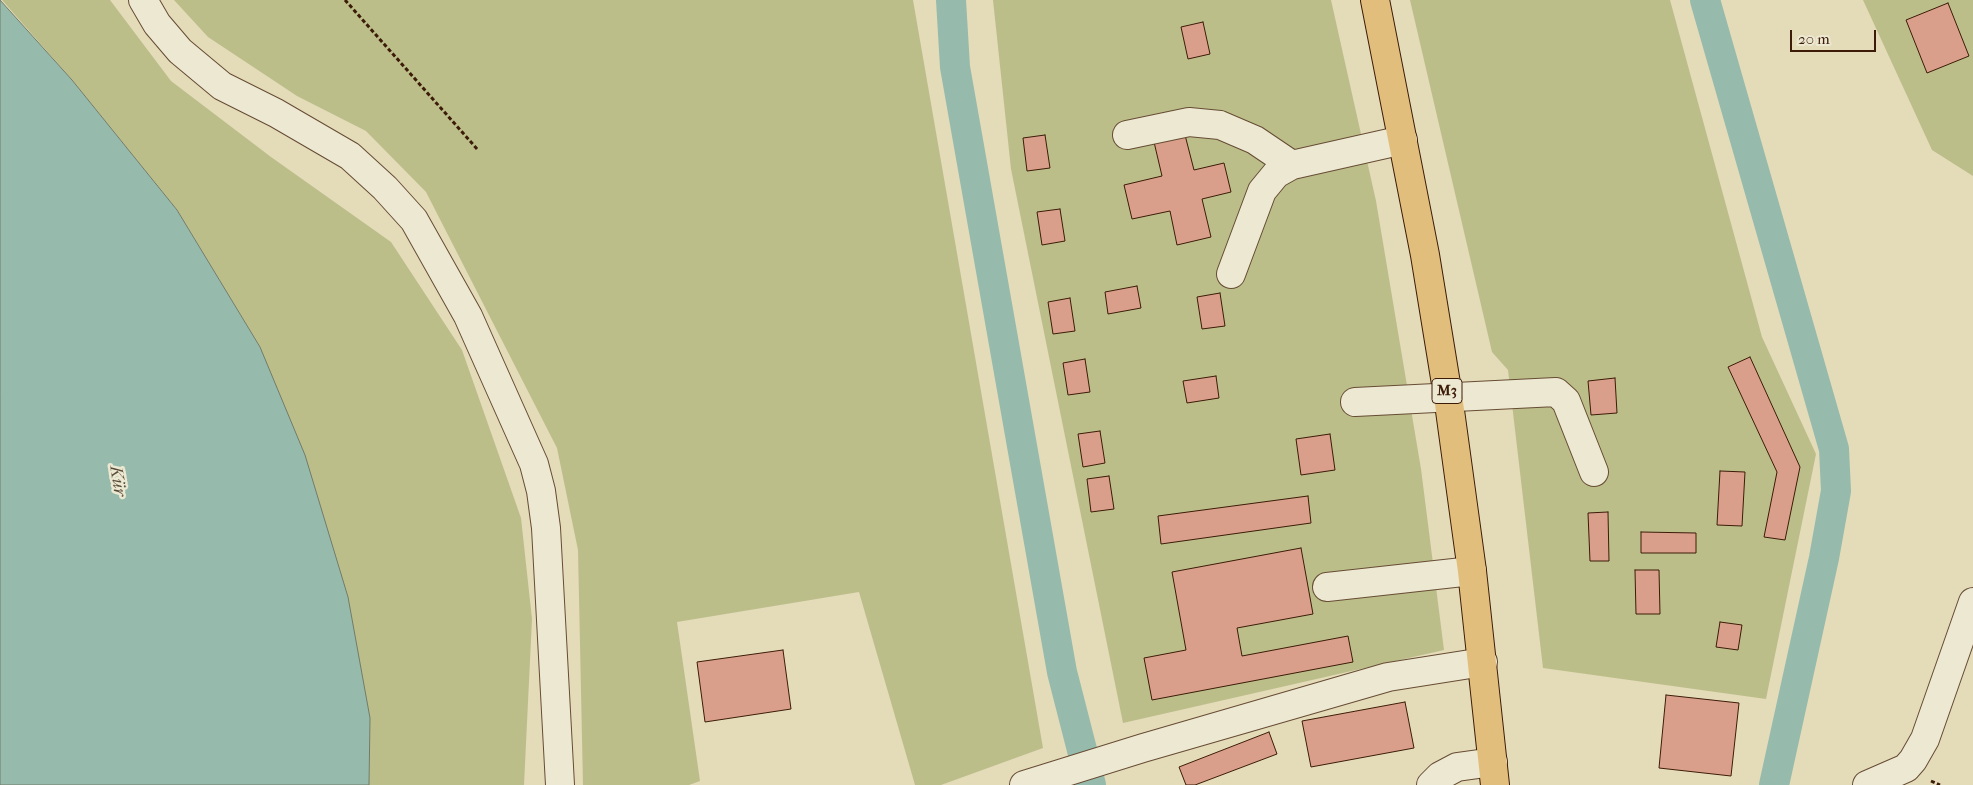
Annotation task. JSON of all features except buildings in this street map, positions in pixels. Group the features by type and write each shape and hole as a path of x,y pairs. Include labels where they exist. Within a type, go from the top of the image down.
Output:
{"main road":[{"name":"M3","path":"1375,0 1403,140 1448,396 1472,571 1494,773"}],"lane":[{"path":"143,0 157,24 180,51 222,86 276,112 350,156 386,188 414,220 468,316 534,464 541,491 546,528 560,785"},
{"path":"1127,135 1189,122 1220,126 1255,140 1292,165"},
{"path":"1231,274 1262,191 1276,174 1292,165 1403,140"},
{"path":"1355,402 1556,392 1566,401 1594,472"},
{"path":"1327,587 1472,571"},
{"path":"1867,785 1906,768 1913,760 1925,739 1973,602"},
{"path":"1036,781 1388,676 1482,662"},
{"path":"1431,785 1440,776 1457,766 1494,773"}],"path":[{"path":"345,0 478,150"}],"green space":[{"path":"2,0 110,0 171,81 271,157 391,242 462,350 521,518 532,619 524,785 369,785 370,718 260,347 177,210 72,80"},
{"path":"174,0 913,0 1043,748 941,785 915,785 859,592 677,622 700,781 689,785 583,785 578,550 557,448 426,192 366,131 297,96 208,37"},
{"path":"993,0 1331,0 1376,201 1421,469 1444,650 1123,723 1011,169"},
{"path":"1410,0 1670,0 1762,337 1816,454 1766,699 1543,668 1508,370 1492,352"},
{"path":"1863,0 1973,0 1973,176 1932,150"}],"water":[{"name":"Kür","path":"0,0 72,80 177,210 260,347 305,455 348,597 370,718 369,785 0,785"}],"waterway":[{"path":"951,0 955,67 1062,672 1091,785"},
{"path":"1705,0 1834,449 1836,491 1824,558 1774,785"}]}
